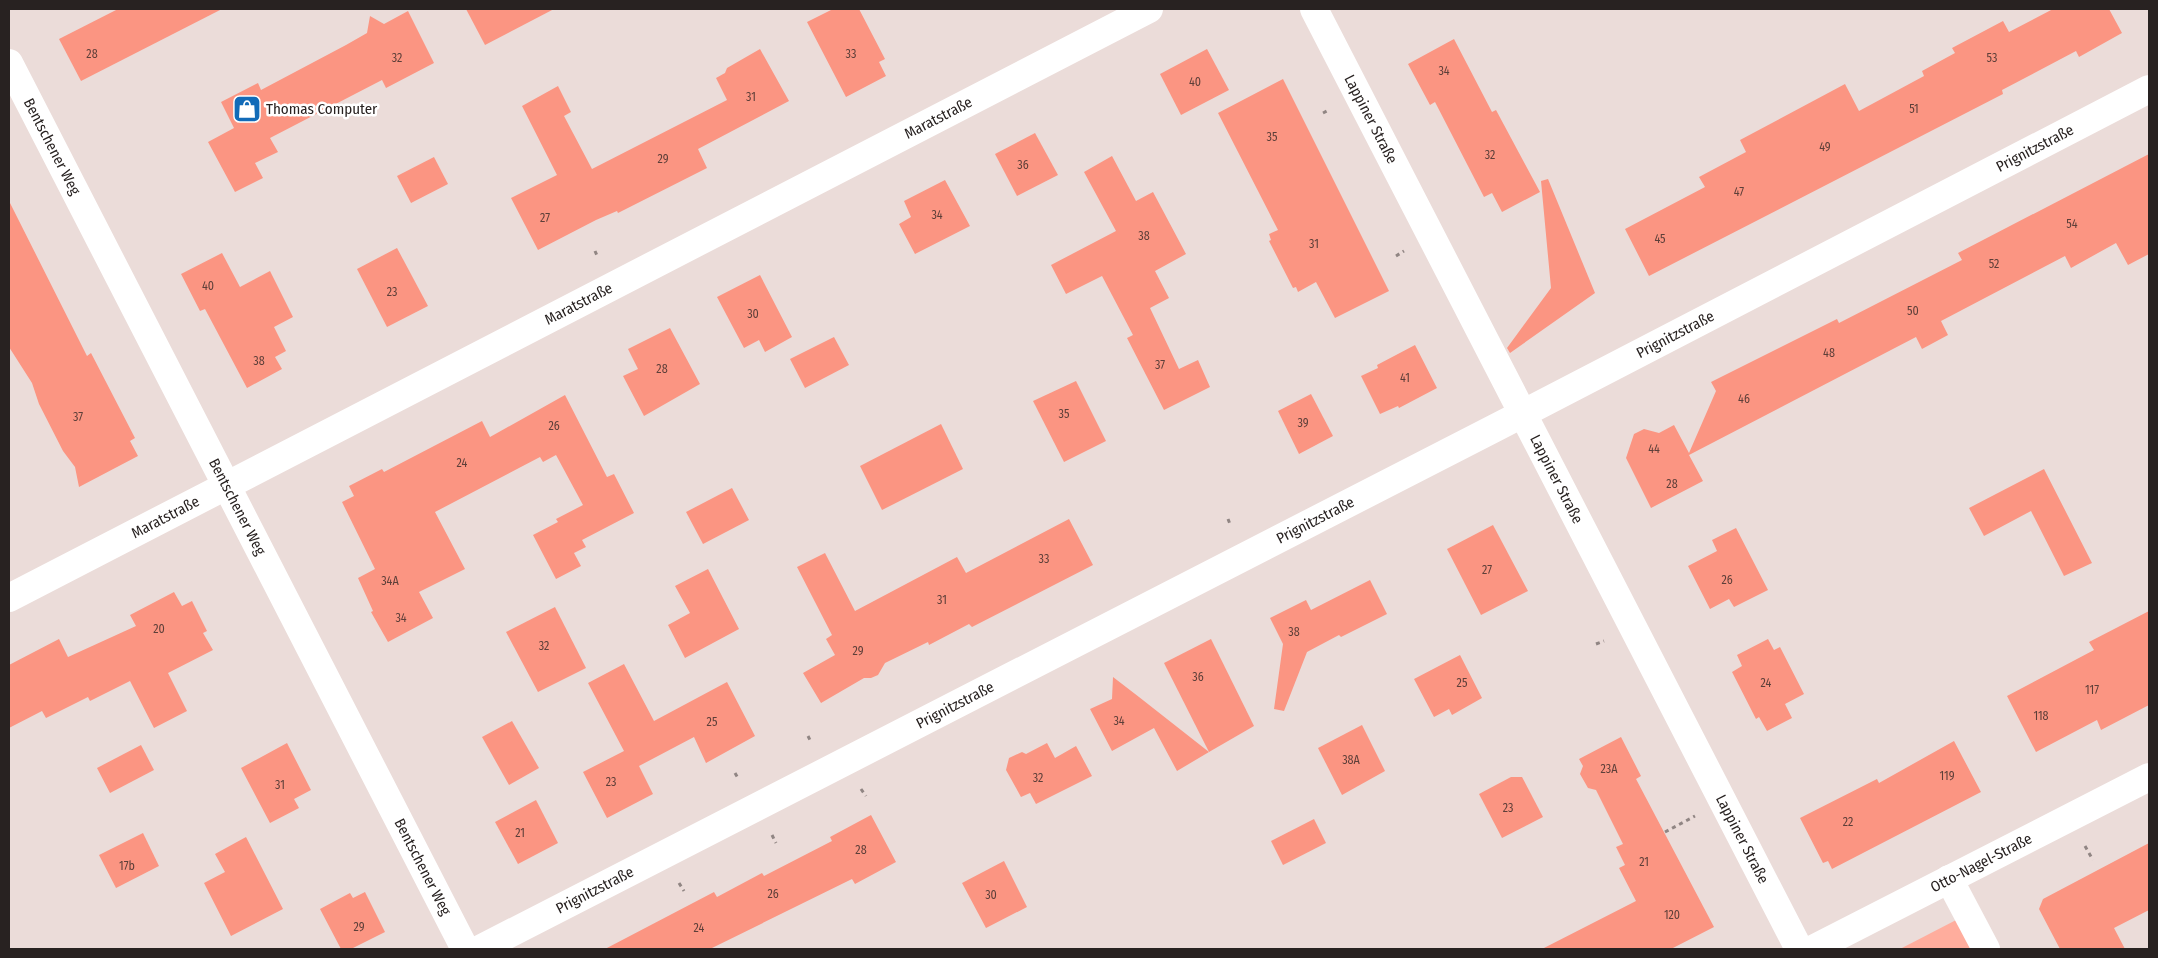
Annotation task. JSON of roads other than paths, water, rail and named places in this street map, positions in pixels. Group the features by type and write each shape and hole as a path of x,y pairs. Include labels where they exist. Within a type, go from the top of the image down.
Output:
{"street":[{"name":"Maratstraße","path":"9,598 1149,9"},
{"name":"Lappiner Straße","path":"1314,9 1799,949"},
{"name":"Bentschener Weg","path":"9,63 465,949"},
{"name":"Prignitzstraße","path":"480,949 1524,413 2149,89"},
{"name":"Otto-Nagel-Straße","path":"1813,949 2149,777"},
{"path":"1950,879 1986,949"}],"place":[{"name":"Thomas Computer","path":"247,109"}]}
